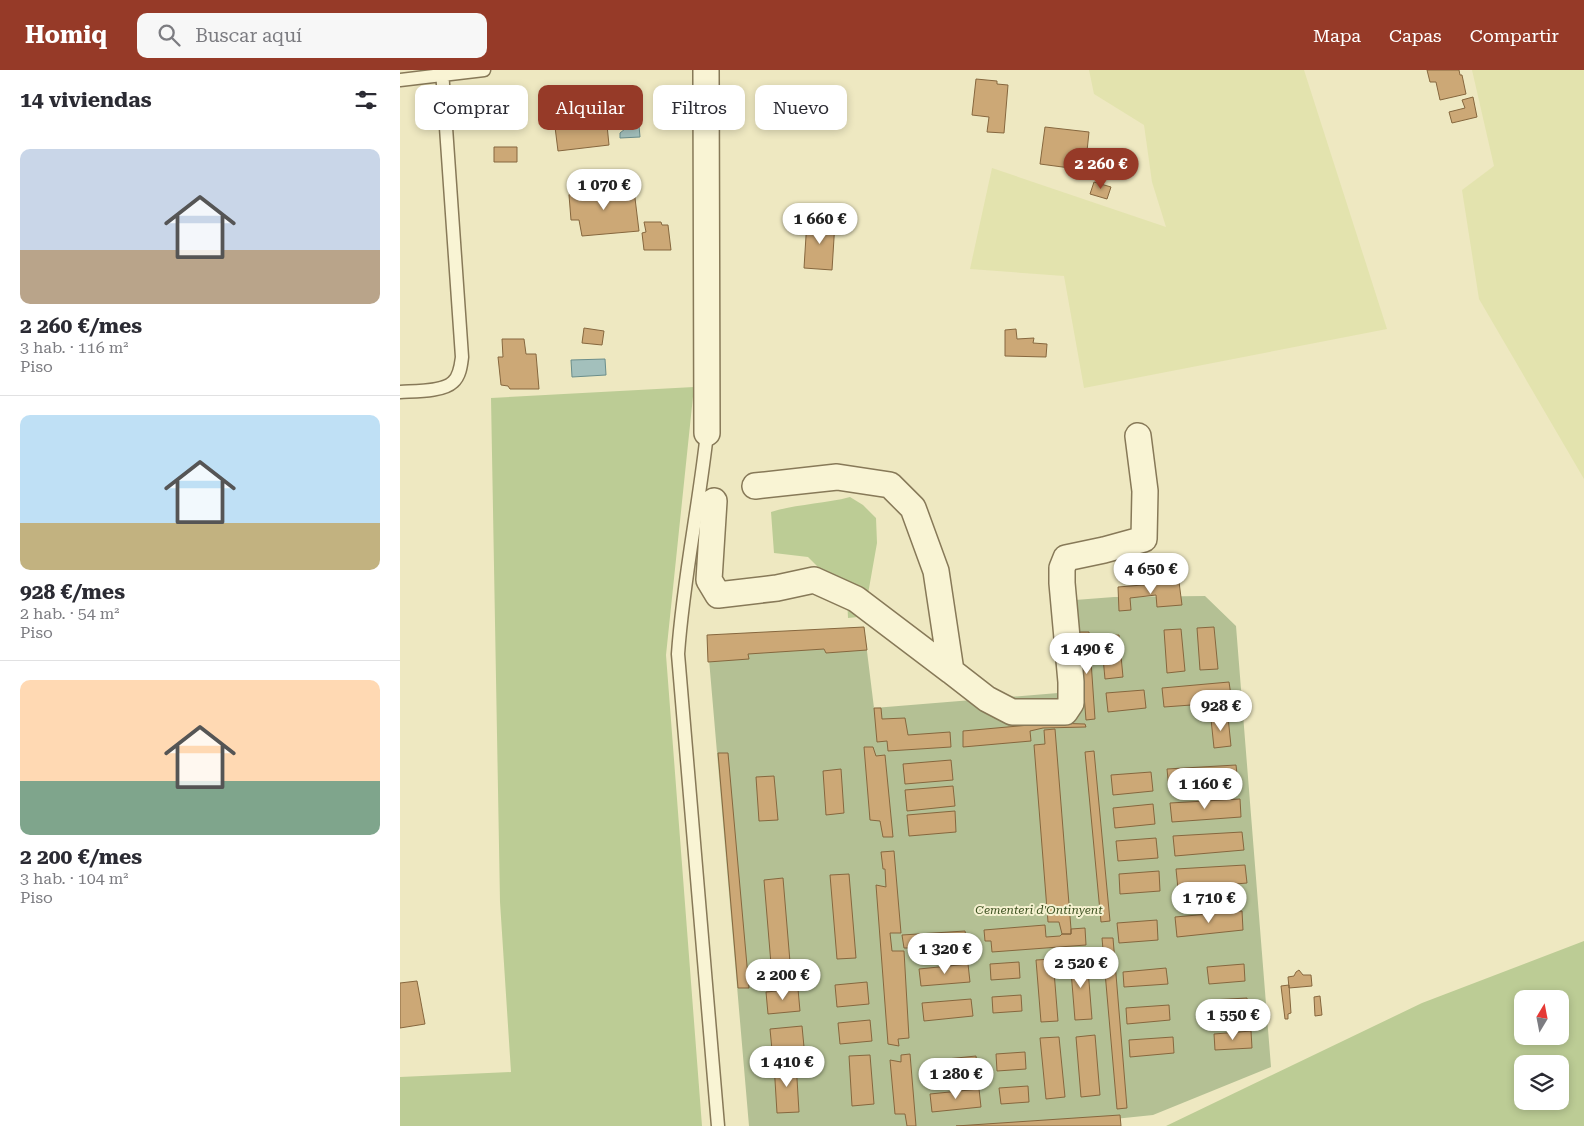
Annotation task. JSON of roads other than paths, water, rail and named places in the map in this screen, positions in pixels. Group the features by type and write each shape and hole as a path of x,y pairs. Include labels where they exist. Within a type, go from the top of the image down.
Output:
{"street":[{"path":"706,70 707,433"},
{"path":"714,501 709,580 718,595 777,588 814,580 856,598 987,699 1012,712 1065,712 1071,703 1071,682 1062,568 1066,558 1144,539 1145,492 1138,436"},
{"path":"755,486 837,477 890,485 913,508 936,572 951,671"}],"lane":[{"path":"400,80 442,72 484,70"},
{"path":"400,392 445,387 454,382 460,371 462,357 442,72"},
{"path":"707,433 702,482 681,608 678,654 718,1126"}],"water":[{"path":"624,130 639,130 640,137 620,138 620,133"},
{"path":"605,359 606,375 572,377 571,360"}],"park label":[{"name":"Cementeri d'Ontinyent","path":"1039,910"}]}
